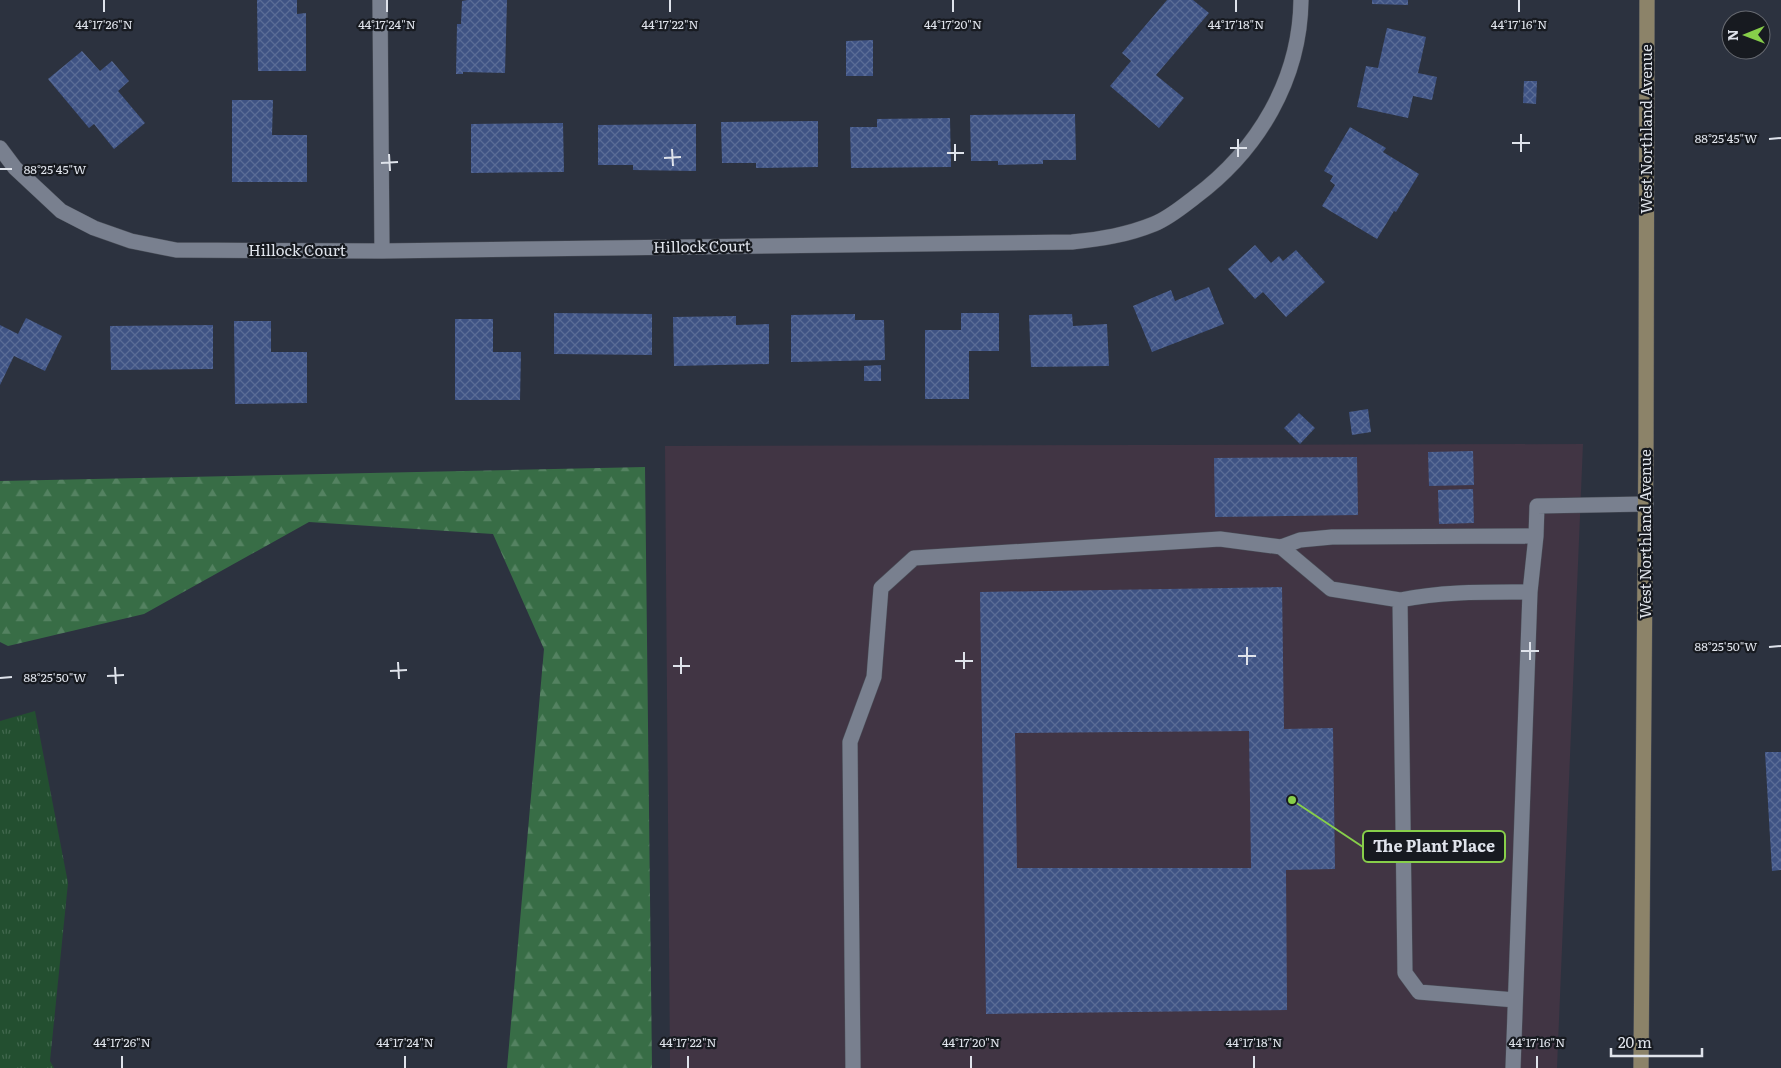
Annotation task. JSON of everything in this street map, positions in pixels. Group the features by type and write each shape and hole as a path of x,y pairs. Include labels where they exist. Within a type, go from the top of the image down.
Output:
{"main road":[{"name":"West Northland Avenue","path":"1641,1068 1646,504 1647,0"}],"street":[{"path":"380,0 382,251"},
{"name":"Hillock Court","path":"0,148 15,168 61,211 94,228 131,242 176,250 382,251 1072,242 1125,234 1156,224 1226,172 1249,146 1274,107 1288,76 1297,39 1301,0"},
{"path":"1513,1068 1530,592 1537,506 1646,504"},
{"path":"853,1068 850,742 874,677 881,588 914,558 1220,539 1281,547 1300,540 1332,537 1536,536"},
{"path":"1281,547 1331,589 1400,600 1426,594 1455,592 1530,592"},
{"path":"1400,600 1405,973 1419,992 1515,1000"}],"shaded area":[{"path":"1583,444 1557,1068 670,1068 665,446"}],"green space":[{"path":"645,467 652,1068 507,1068 544,649 493,534 309,522 144,614 8,646 0,642 0,481"},
{"path":"35,711 68,883 50,1061 54,1068 0,1068 0,721"}],"building":[{"path":"257,0 297,0 297,14 306,13 306,71 258,71"},
{"path":"507,0 505,73 463,72 463,74 456,74 457,24 461,24 462,1"},
{"path":"1167,0 1193,0 1209,13 1156,75 1184,98 1159,128 1110,86 1131,61 1122,53"},
{"path":"1372,0 1408,0 1408,5 1372,4"},
{"path":"1387,28 1426,37 1418,73 1437,77 1432,100 1413,96 1408,118 1357,107 1366,66 1378,68"},
{"path":"873,40 873,76 846,76 846,41"},
{"path":"82,51 100,71 112,61 129,81 118,91 145,123 114,149 94,124 89,128 48,79"},
{"path":"1524,81 1537,81 1536,104 1523,103"},
{"path":"232,100 273,100 272,135 307,135 307,182 232,182"},
{"path":"1075,114 1076,160 1043,160 1043,164 998,165 998,161 971,161 970,115"},
{"path":"950,118 951,167 851,168 850,127 877,127 877,119"},
{"path":"818,121 818,167 756,168 756,163 722,163 721,122"},
{"path":"563,123 564,172 471,173 471,124"},
{"path":"696,124 696,171 633,170 633,165 598,165 598,125"},
{"path":"1350,127 1386,148 1383,152 1419,174 1377,239 1322,206 1335,185 1330,181 1333,176 1324,171"},
{"path":"1255,245 1271,263 1279,256 1283,261 1296,250 1325,282 1286,317 1263,292 1255,299 1228,269"},
{"path":"1209,287 1224,324 1152,352 1133,306 1171,290 1175,301"},
{"path":"554,313 652,314 652,355 554,354"},
{"path":"961,313 999,313 999,351 969,351 969,399 925,399 925,330 961,330"},
{"path":"855,314 855,320 884,320 885,360 791,362 791,315"},
{"path":"1072,314 1073,326 1107,324 1109,366 1031,367 1029,315"},
{"path":"736,316 736,325 769,324 769,364 674,366 673,317"},
{"path":"26,318 62,336 45,371 14,356 0,385 0,325 18,334"},
{"path":"455,319 493,319 493,352 521,352 520,400 455,400"},
{"path":"234,321 271,321 271,352 307,352 307,403 235,404"},
{"path":"213,325 213,369 111,370 110,326"},
{"path":"881,365 881,381 864,381 864,366"},
{"path":"1368,409 1371,432 1352,435 1349,412"},
{"path":"1299,413 1315,428 1300,444 1284,428"},
{"path":"1473,451 1474,485 1429,486 1428,452"},
{"path":"1357,457 1358,515 1215,517 1214,458"},
{"path":"1473,489 1474,523 1439,524 1438,490"},
{"path":"1282,587 1284,729 1333,728 1335,869 1286,870 1287,1010 986,1014 980,592","holes":["1249,731 1251,868 1017,868 1015,733"]},
{"path":"1765,752 1781,752 1781,870 1772,871"}],"place":[{"name":"The Plant Place","path":"1292,800"}]}
